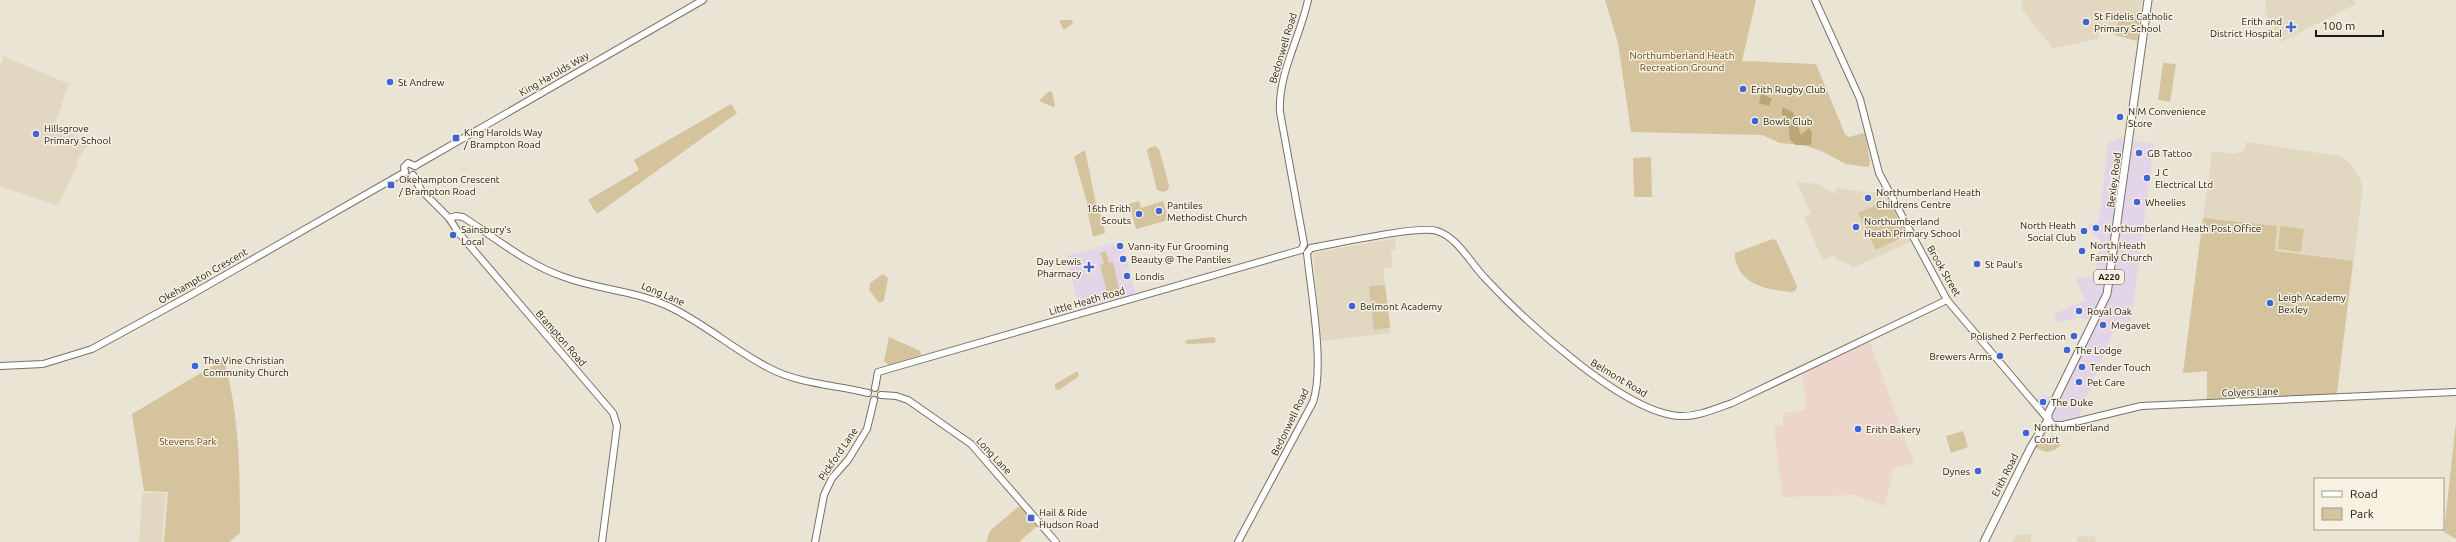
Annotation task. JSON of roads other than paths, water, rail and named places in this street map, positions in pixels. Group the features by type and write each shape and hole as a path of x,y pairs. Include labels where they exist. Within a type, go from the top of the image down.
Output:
{"main road":[{"name":"Bexley Road","path":"2048,420 2048,414 2107,294 2148,0"},
{"name":"Erith Road","path":"1984,542 2031,446 2048,420"}],"street":[{"name":"King Harolds Way","path":"415,166 703,0"},
{"name":"Bedonwell Road","path":"1304,244 1280,112 1279,98 1282,79 1308,0"},
{"name":"Brook Street","path":"1815,0 1860,99 1879,173 1947,300 2048,420"},
{"path":"408,163 415,166 416,170 413,175 405,172 404,167 408,163"},
{"name":"Okehampton Crescent","path":"0,366 31,366 54,362 92,349 187,297 405,172"},
{"name":"Brampton Road","path":"413,175 428,199 449,218 458,232 613,413 617,426 602,542"},
{"name":"Long Lane","path":"449,218 456,216 463,217 524,258 562,276 598,286 636,293 668,306 769,368 790,377 868,394"},
{"name":"Belmont Road","path":"1309,251 1422,229 1442,233 1452,241 1499,292 1577,363 1622,394 1653,410 1679,416 1710,411 1732,403 1947,300"},
{"path":"1304,244 1308,244 1309,251 1301,250 1304,244"},
{"name":"Little Heath Road","path":"875,388 878,372 1301,250"},
{"name":"Bedonwell Road","path":"1238,542 1313,402 1317,389 1319,369 1309,251"},
{"path":"875,388 879,390 881,395 878,399 874,400 870,398 868,394 871,389 875,388"},
{"name":"Colyers Lane","path":"2048,420 2058,426 2141,406 2456,392"},
{"name":"Long Lane","path":"881,395 896,396 908,400 971,444 1056,542"},
{"name":"Pickford Lane","path":"815,542 824,495 832,478 848,460 867,429 874,400"}],"place":[{"name":"St Fidelis Catholic Primary School","path":"2086,22"},
{"name":"Erith and District Hospital","path":"2291,27"},
{"name":"St Andrew","path":"390,82"},
{"name":"Erith Rugby Club","path":"1743,89"},
{"name":"N M Convenience Store","path":"2120,117"},
{"name":"Bowls Club","path":"1755,121"},
{"name":"Hillsgrove Primary School","path":"36,134"},
{"name":"King Harolds Way / Brampton Road","path":"456,138"},
{"name":"GB Tattoo","path":"2139,153"},
{"name":"J C Electrical Ltd","path":"2147,178"},
{"name":"Okehampton Crescent / Brampton Road","path":"391,185"},
{"name":"Northumberland Heath Childrens Centre","path":"1868,198"},
{"name":"Wheelies","path":"2137,202"},
{"name":"Pantiles Methodist Church","path":"1159,211"},
{"name":"16th Erith Scouts","path":"1139,214"},
{"name":"Northumberland Heath Primary School","path":"1856,227"},
{"name":"Northumberland Heath Post Office","path":"2096,228"},
{"name":"North Heath Social Club","path":"2084,231"},
{"name":"Sainsbury's Local","path":"453,235"},
{"name":"Vann-ity Fur Grooming","path":"1120,246"},
{"name":"North Heath Family Church","path":"2082,251"},
{"name":"Beauty @ The Pantiles","path":"1123,259"},
{"name":"St Paul's","path":"1977,264"},
{"name":"Day Lewis Pharmacy","path":"1089,267"},
{"name":"Londis","path":"1127,276"},
{"name":"Leigh Academy Bexley","path":"2270,303"},
{"name":"Belmont Academy","path":"1352,306"},
{"name":"Royal Oak","path":"2079,311"},
{"name":"Megavet","path":"2103,325"},
{"name":"Polished 2 Perfection","path":"2074,336"},
{"name":"The Lodge","path":"2067,350"},
{"name":"Brewers Arms","path":"2000,356"},
{"name":"The Vine Christian Community Church","path":"195,366"},
{"name":"Tender Touch","path":"2082,367"},
{"name":"Pet Care","path":"2079,382"},
{"name":"The Duke","path":"2043,402"},
{"name":"Erith Bakery","path":"1858,429"},
{"name":"Northumberland Court","path":"2026,433"},
{"name":"Dynes","path":"1978,471"},
{"name":"Hail & Ride Hudson Road","path":"1031,518"}],"park label":[{"name":"Northumberland Heath Recreation Ground","path":"1682,60"},
{"name":"Stevens Park","path":"188,441"}]}
